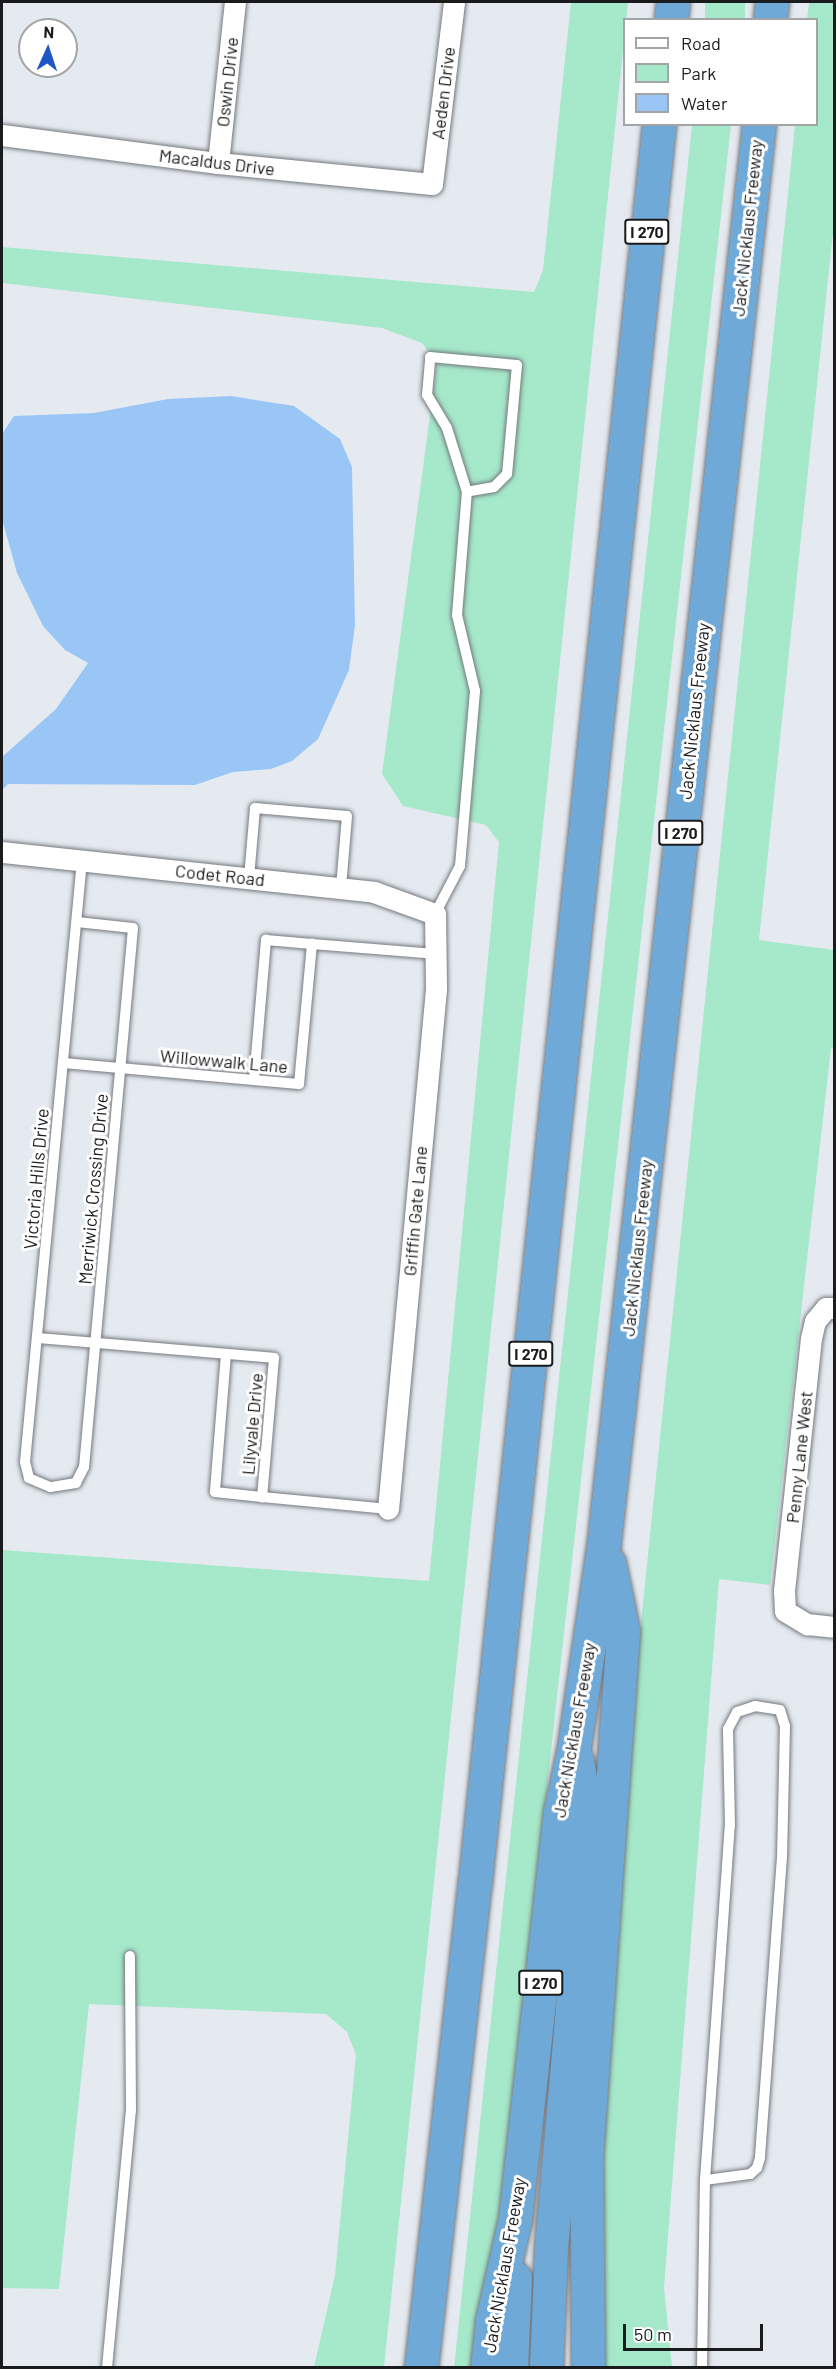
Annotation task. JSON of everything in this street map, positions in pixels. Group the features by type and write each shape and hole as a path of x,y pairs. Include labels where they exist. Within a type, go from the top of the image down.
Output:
{"highway":[{"path":"670,18 673,2"},
{"path":"770,18 772,2"},
{"name":"I 270","path":"420,2367 475,1881 659,126"},
{"name":"Jack Nicklaus Freeway","path":"487,2367 492,2321 515,2219 560,1812 574,1747 604,1541 759,126"},
{"path":"588,2367 586,2158 623,1631 604,1541"},
{"path":"546,2367 552,2248 588,1823 574,1747"},
{"path":"511,2367 515,2322 515,2219"}],"street":[{"name":"Oswin Drive","path":"218,163 235,2"},
{"name":"Aeden Drive","path":"432,184 454,2"},
{"name":"Macaldus Drive","path":"2,135 218,163 432,184"},
{"name":"Codet Road","path":"2,852 374,892 435,914"},
{"name":"Griffin Gate Lane","path":"388,1509 436,989 435,914"},
{"name":"Penny Lane West","path":"830,1308 815,1321 812,1338 785,1611 807,1623 834,1627"}],"lane":[{"path":"435,914 460,866 475,691 457,615 467,492 447,428 427,394 430,357 517,365 507,474 495,487 467,492"},
{"path":"249,878 255,808 347,816 341,888"},
{"name":"Victoria Hills Drive","path":"50,1487 29,1478 25,1462 82,860"},
{"name":"Merriwick Crossing Drive","path":"50,1487 76,1483 84,1467 134,928 76,922"},
{"path":"254,1080 266,940 435,954"},
{"name":"Willowwalk Lane","path":"63,1063 299,1084 312,944"},
{"name":"Lilyvale Drive","path":"37,1338 274,1358 262,1497 388,1509"},
{"path":"226,1354 215,1492 262,1497"},
{"path":"702,2367 705,2180 730,1826 728,1730 737,1712 755,1706 780,1710 785,1726 782,1857 760,2157 758,2168 750,2174 705,2180"},
{"path":"107,2367 131,2111 130,1956"}],"green space":[{"path":"571,2 628,2 626,18 623,18 623,50 384,2367 314,2367 335,2275 356,2055 347,2032 326,2014 89,2004 59,2289 2,2288 2,1550 429,1581 499,842 486,825 403,806 382,774 437,363 422,343 382,328 2,283 2,247 534,292 543,270"},
{"path":"705,2 745,2 745,18 705,18"},
{"path":"809,2 834,2 834,222 759,940 834,950 834,1048 831,1048 770,1585 719,1579 664,2288 672,2367 598,2368 591,2241 614,1885 795,126 818,126 818,18 807,18"},
{"path":"692,126 731,126 495,2257 478,2367 454,2368"}],"water":[{"path":"231,396 294,406 340,439 352,467 355,625 349,670 318,739 292,761 271,769 233,772 195,785 8,784 2,790 2,757 56,709 88,663 65,650 43,626 17,573 2,519 2,434 14,416 94,413 168,399"}]}
